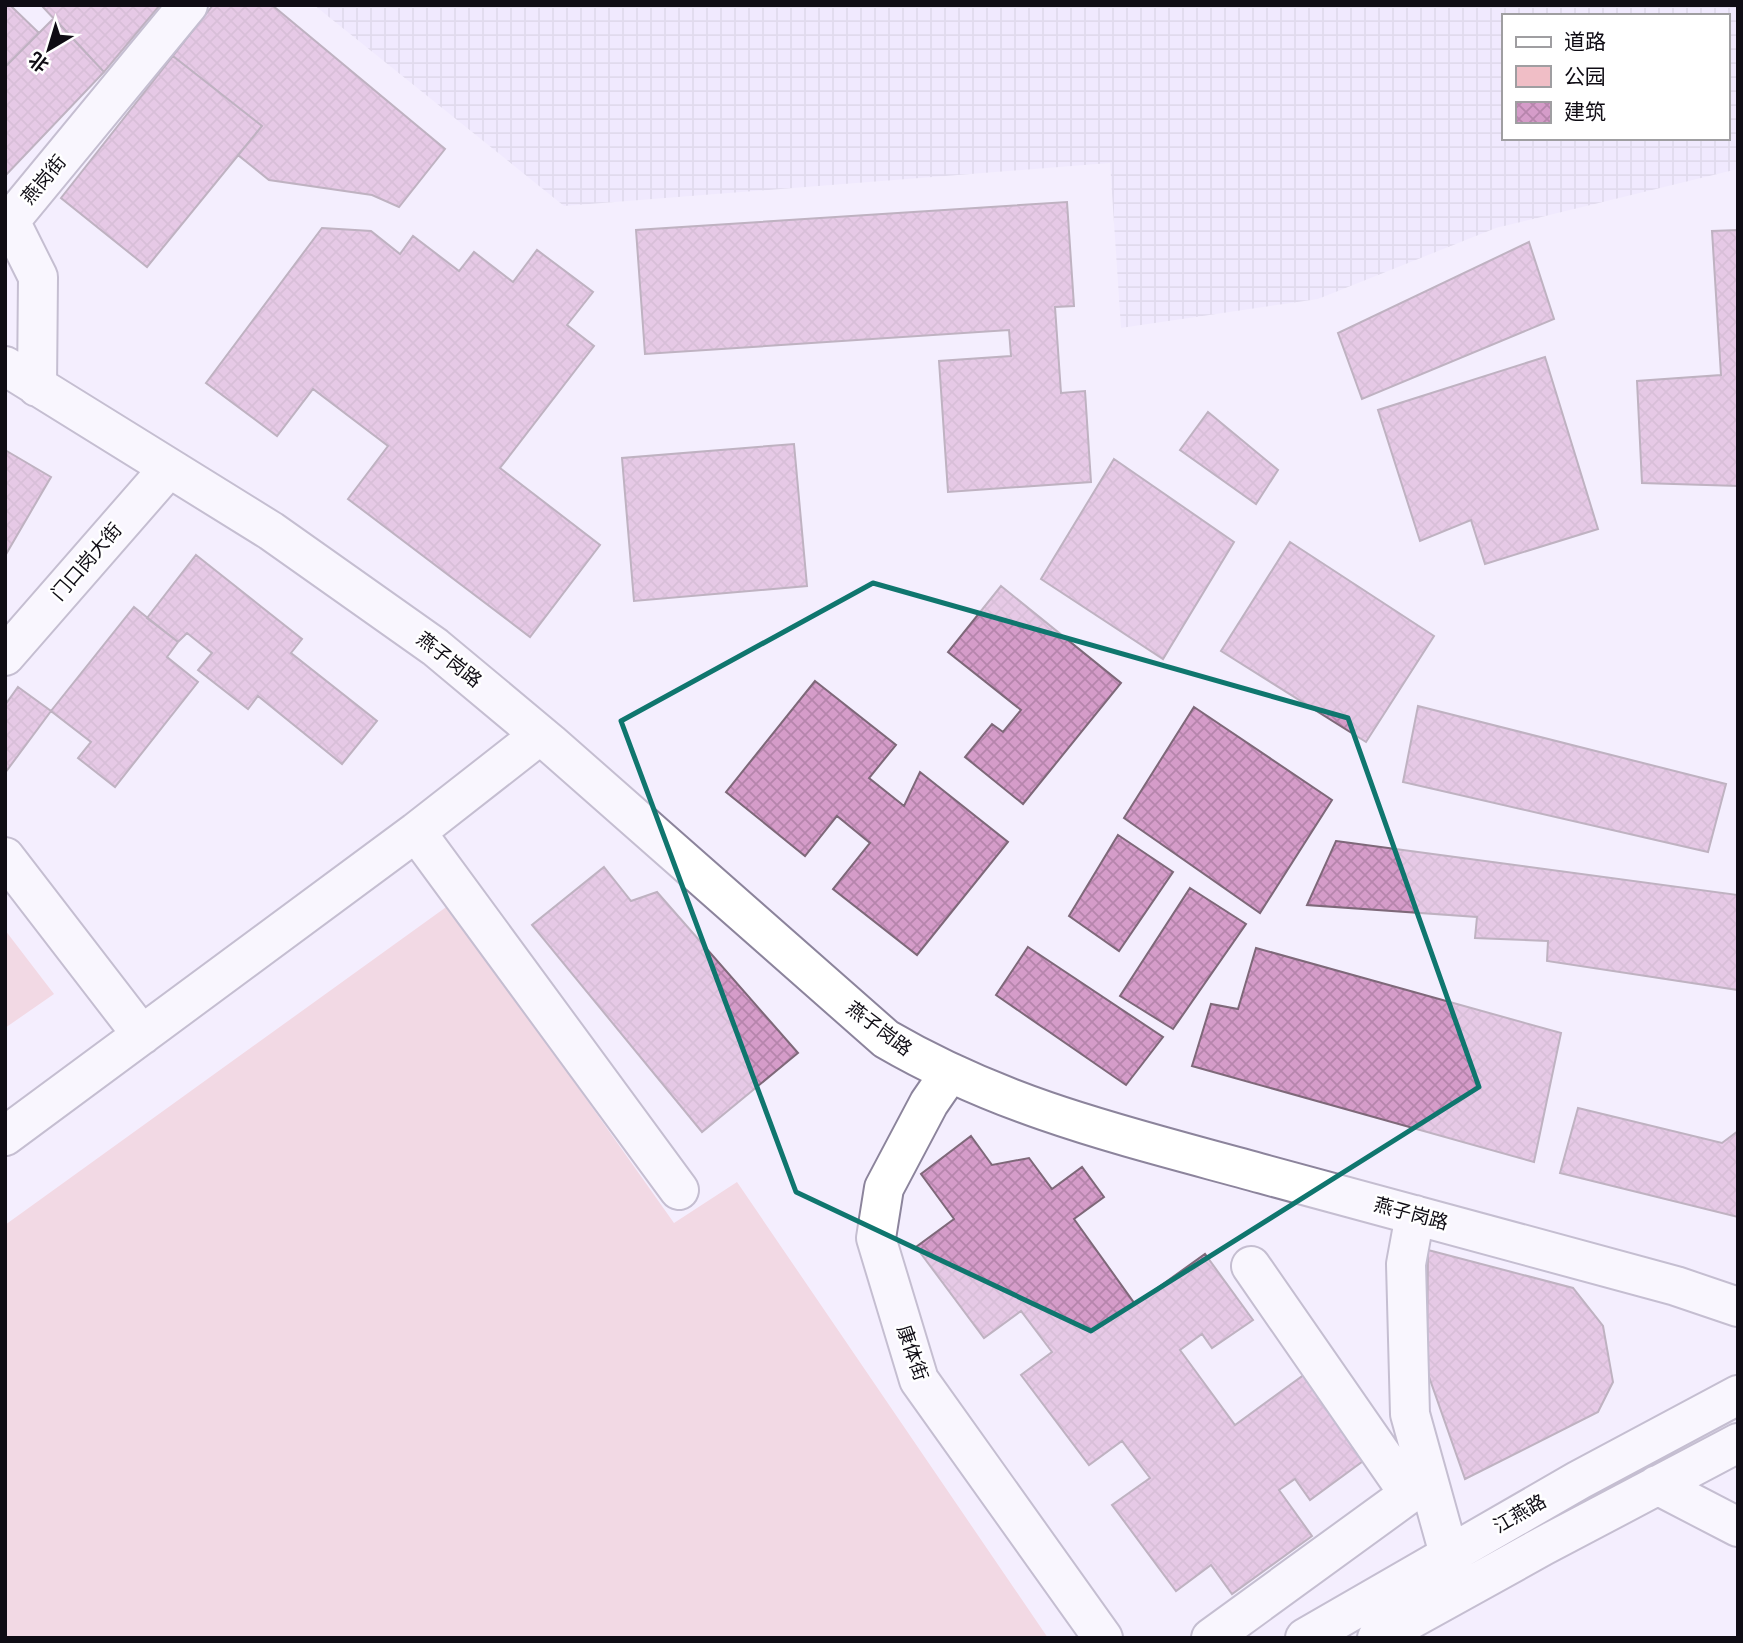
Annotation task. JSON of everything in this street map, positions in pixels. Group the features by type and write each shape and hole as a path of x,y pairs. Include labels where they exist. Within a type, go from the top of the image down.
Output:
{"street":[{"name":"燕岗街","path":"37,387 38,277 10,221 188,5"},
{"name":"燕子岗路","path":"5,366 337,575 435,647 540,735 886,1039 949,1074 1029,1108 1086,1127 1663,1283 1738,1307"},
{"name":"门口岗大街","path":"5,656 169,468"},
{"path":"5,1136 416,832 540,735"},
{"path":"416,832 679,1190"},
{"path":"5,857 142,1035"},
{"name":"康体街","path":"949,1074 929,1103 884,1188 876,1238 919,1380 1103,1638"},
{"path":"1415,1215 1406,1264 1410,1413 1449,1554"},
{"path":"1211,1638 1409,1494 1251,1266"},
{"name":"江燕路","path":"1305,1638 1449,1554 1738,1395"},
{"name":"江燕路","path":"1377,1638 1738,1443"},
{"path":"1657,1485 1738,1527"}],"highlighted area":[{"path":"873,583 1348,718 1479,1087 1091,1331 796,1192 621,721"}],"shaded area":[{"path":"314,5 1738,5 1738,169 1496,228 1318,299 1121,328 1110,163 564,206"}],"green space":[{"path":"449,905 674,1223 737,1182 1048,1638 5,1638 5,1225"},
{"path":"5,930 54,994 5,1028"}],"building":[{"path":"5,5 10,5 39,33 5,67"},
{"path":"41,5 160,5 104,72"},
{"path":"213,5 272,5 445,149 399,207 372,195 269,180 238,155 262,126 173,56"},
{"path":"54,18 104,72 5,176 5,67"},
{"path":"173,56 262,126 147,267 61,198"},
{"path":"1067,202 1074,306 1055,307 1061,393 1085,391 1091,482 948,492 939,361 1011,356 1009,330 645,354 636,230"},
{"path":"322,228 371,231 400,254 413,236 459,271 474,252 513,282 537,250 593,292 567,325 594,346 500,468 600,545 530,637 348,499 388,446 313,389 277,436 206,383"},
{"path":"1738,230 1738,486 1642,483 1637,381 1721,375 1712,231"},
{"path":"1529,242 1554,319 1362,399 1338,333"},
{"path":"1545,357 1598,529 1485,564 1471,520 1420,541 1378,410"},
{"path":"1208,412 1278,470 1256,504 1180,450"},
{"path":"794,444 807,586 634,601 622,458"},
{"path":"5,450 51,477 5,556"},
{"path":"1114,459 1234,542 1163,659 1041,579"},
{"path":"1290,542 1434,636 1366,742 1221,651"},
{"path":"196,555 302,639 291,653 377,721 342,764 258,696 248,709 198,670 212,653 187,633 178,642 147,618"},
{"path":"1001,586 1121,683 1023,804 965,757 992,724 1003,732 1021,710 948,652"},
{"path":"134,607 178,642 167,657 198,682 115,787 78,758 91,742 51,711"},
{"path":"815,681 896,745 869,778 904,806 920,772 1008,842 917,955 833,889 870,843 837,816 805,856 726,792"},
{"path":"18,687 51,711 5,773 5,705"},
{"path":"1418,706 1726,784 1708,852 1403,782"},
{"path":"1194,707 1332,800 1260,913 1124,818"},
{"path":"1118,835 1173,872 1119,951 1069,916"},
{"path":"1336,841 1738,895 1738,990 1547,961 1548,941 1475,938 1477,917 1307,905"},
{"path":"604,867 631,901 657,892 798,1053 702,1132 532,925"},
{"path":"1190,888 1246,924 1173,1029 1120,996"},
{"path":"1028,947 1163,1037 1126,1085 996,995"},
{"path":"1256,948 1561,1033 1534,1162 1192,1066 1211,1004 1238,1009"},
{"path":"1578,1108 1722,1143 1738,1131 1738,1217 1560,1173"},
{"path":"971,1136 992,1165 1029,1158 1052,1189 1082,1167 1104,1197 1074,1219 1135,1304 1205,1254 1253,1320 1212,1348 1202,1334 1180,1350 1235,1425 1312,1369 1374,1453 1310,1500 1295,1479 1279,1490 1312,1536 1232,1594 1211,1565 1176,1591 1112,1505 1150,1478 1122,1441 1089,1465 1021,1375 1052,1352 1021,1311 984,1338 916,1247 954,1219 921,1174"},
{"path":"1428,1250 1573,1288 1603,1326 1613,1382 1598,1412 1465,1479 1427,1371"}]}
